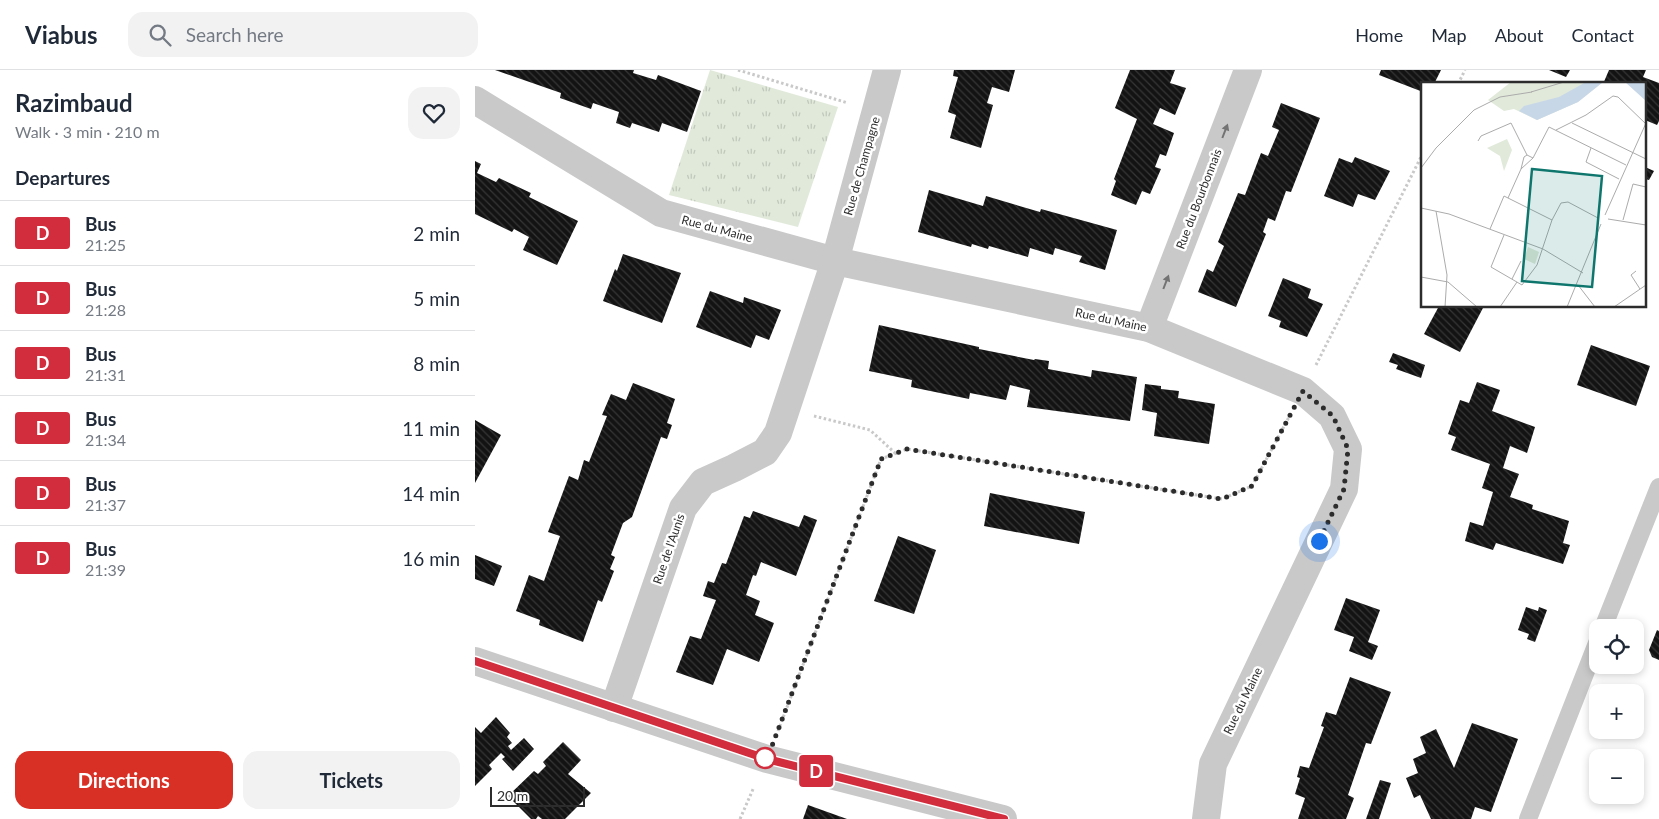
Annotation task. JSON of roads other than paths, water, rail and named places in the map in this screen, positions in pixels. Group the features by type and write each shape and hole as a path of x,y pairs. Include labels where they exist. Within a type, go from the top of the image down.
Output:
{"street":[{"name":"Rue de Champagne","path":"835,261 887,70"},
{"name":"Rue du Bourbonnais","path":"1149,328 1248,70"},
{"name":"Rue du Maine","path":"475,100 661,213 835,261 1149,328 1303,391 1333,416 1348,449 1344,489 1213,764 1206,819"},
{"name":"Rue de l'Aunis","path":"613,708 683,508 703,482 765,452 778,433 835,261"},
{"path":"477,664 767,759 958,814 1003,819"}],"lane":[{"path":"1607,619 1659,487"},
{"path":"1528,819 1589,663"}]}
